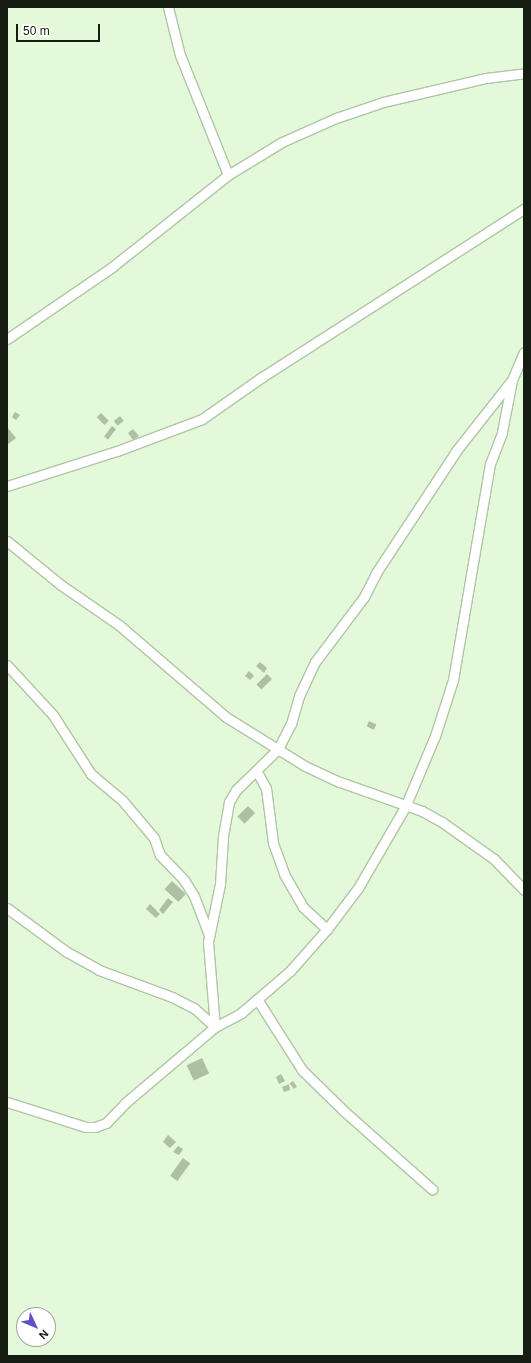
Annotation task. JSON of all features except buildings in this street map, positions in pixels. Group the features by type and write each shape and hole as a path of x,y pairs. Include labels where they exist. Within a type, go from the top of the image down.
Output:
{"street":[{"path":"168,7 180,55 228,175"},
{"path":"7,339 112,267 228,175 282,142 336,118 428,91 524,73"},
{"path":"7,486 117,451 202,418 262,377 524,209"},
{"path":"7,1102 86,1126 101,1126 215,1027 240,1013 290,971 327,929 358,888 405,807 435,736 453,680 490,464 502,432 512,380 524,352"},
{"path":"215,1027 208,950 209,935 220,884 226,809 236,790 257,772 278,749 291,724 301,690 315,662 364,597 376,573 456,451 512,380"},
{"path":"7,541 61,585 119,625 226,717 305,766 340,782 405,807 422,811 457,831 494,858 523,886"},
{"path":"7,665 53,714 91,774 122,800 156,840 162,857 184,880 194,896 209,935"},
{"path":"257,772 266,788 273,843 284,874 303,907 327,929"},
{"path":"7,908 44,937 98,970 172,997 194,1008 215,1027"},
{"path":"257,999 302,1070 344,1111 432,1189"}]}
